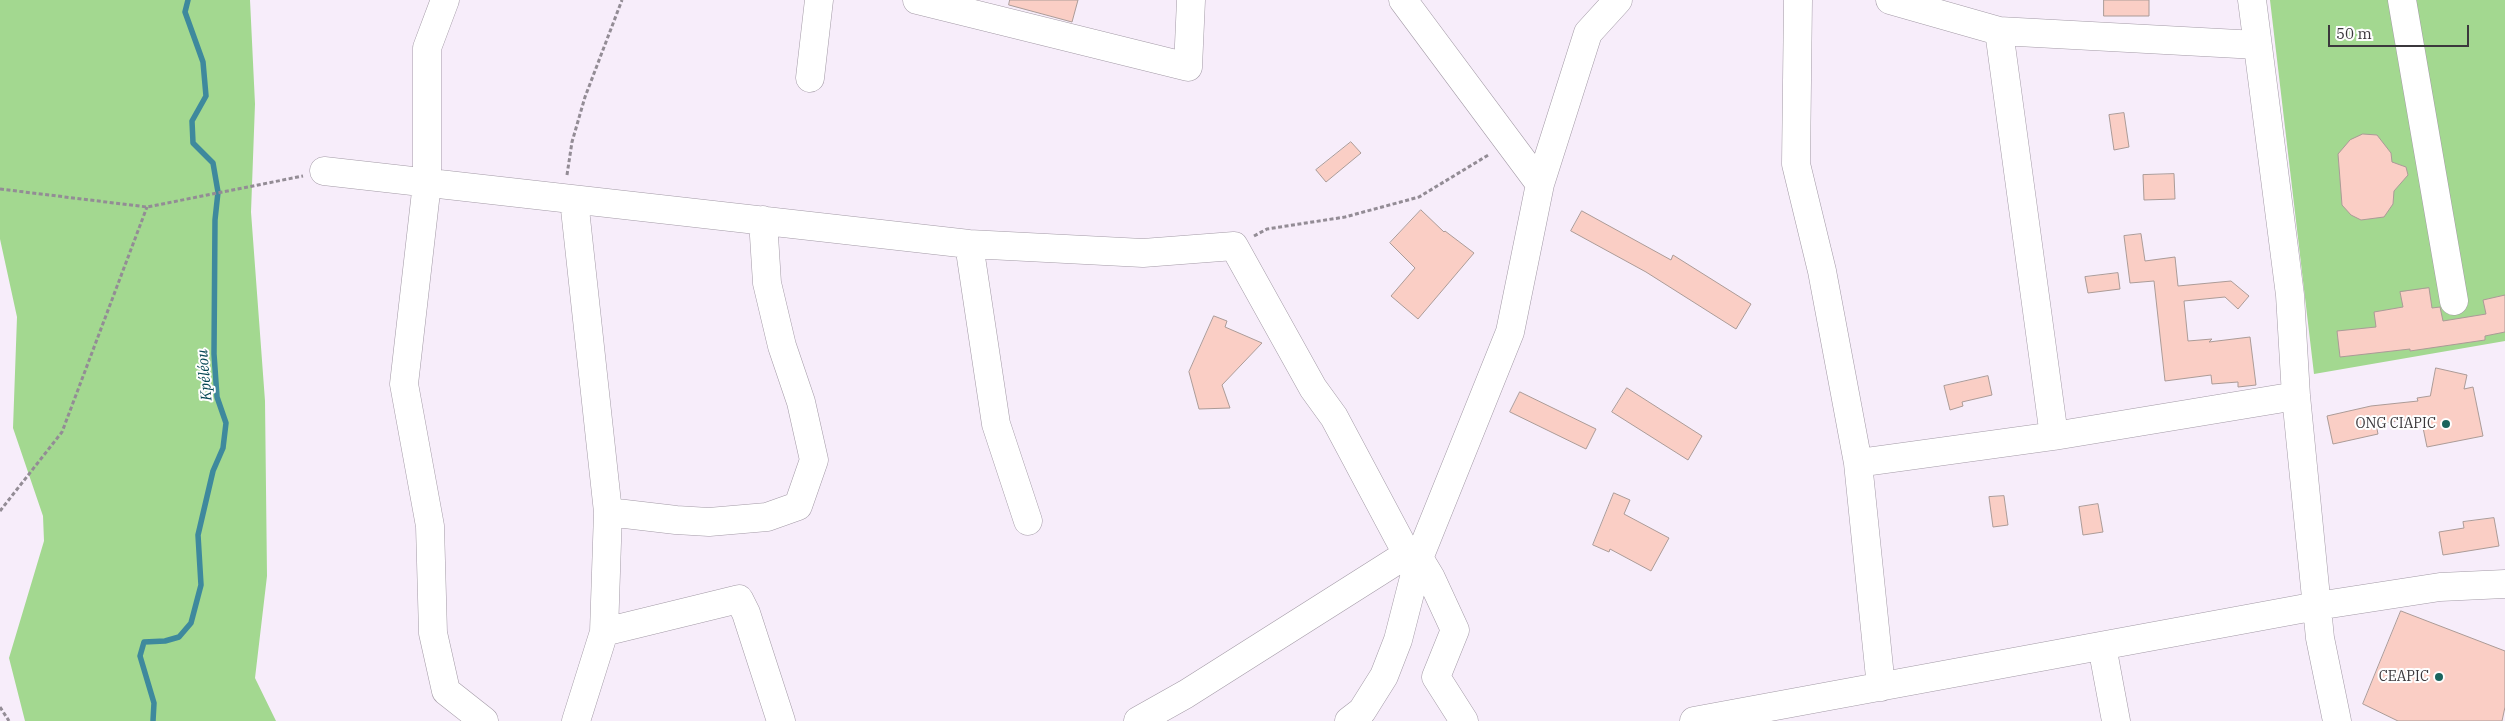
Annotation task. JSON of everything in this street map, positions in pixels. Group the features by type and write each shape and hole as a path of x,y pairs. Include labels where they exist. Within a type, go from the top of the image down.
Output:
{"street":[{"path":"445,0 427,48 427,183 404,384 430,526 433,633 446,691 484,721"},
{"path":"810,78 819,0"},
{"path":"917,0 1188,67 1191,0"},
{"path":"1402,0 1540,184"},
{"path":"1349,721 1362,711 1384,676 1398,640 1413,556 1510,332 1540,184 1588,33 1618,0"},
{"path":"1798,0 1796,164 1822,271 1858,462 1881,687"},
{"path":"1890,0 1999,31 2257,45"},
{"path":"2252,0 2290,295 2296,396 2320,638 2337,721"},
{"path":"2402,0 2454,301"},
{"path":"1999,31 2054,436"},
{"path":"324,172 969,244 1143,253 1234,246 1313,388 1334,417 1413,556 1431,578 1455,630 1436,677 1464,721"},
{"path":"569,199 608,512 604,632 576,721"},
{"path":"608,512 709,522 767,517 798,506 814,460 801,402 782,346 767,283 763,220"},
{"path":"969,244 996,424 1028,521"},
{"path":"1858,462 2054,436 2296,396"},
{"path":"1138,721 1186,694 1413,556"},
{"path":"1694,721 2318,606 2440,586 2505,584"},
{"path":"604,632 739,599 746,613 781,721"},
{"path":"2102,646 2116,721"}],"path":[{"path":"569,199 572,142 585,98 622,0"},
{"path":"1234,246 1267,229 1345,217 1419,197 1457,176 1507,142"},
{"path":"0,189 148,207 324,172"},
{"path":"0,511 62,432 148,207"},
{"path":"0,706 9,721"}],"green space":[{"path":"0,0 250,0 255,104 251,212 265,401 267,576 255,678 276,721 25,721 9,658 44,541 43,516 13,428 17,317 0,239"},
{"path":"2270,0 2505,0 2505,341 2314,374"}],"building":[{"path":"1010,0 1078,0 1072,22 1009,5"},
{"path":"2104,0 2149,0 2149,16 2104,16"},
{"path":"2124,113 2129,147 2114,150 2109,115"},
{"path":"2363,134 2377,135 2391,153 2392,162 2406,167 2408,175 2394,191 2393,204 2384,217 2361,220 2351,215 2342,205 2338,154 2350,140"},
{"path":"1351,142 1361,153 1326,182 1316,170"},
{"path":"2174,174 2175,199 2144,200 2143,175"},
{"path":"1421,210 1444,232 1474,253 1418,319 1391,296 1415,268 1390,243"},
{"path":"1582,211 1671,260 1673,255 1751,304 1736,329 1646,272 1571,231"},
{"path":"2141,234 2145,261 2175,257 2178,286 2231,281 2249,296 2238,309 2225,297 2184,301 2188,341 2212,339 2209,342 2250,337 2256,385 2238,387 2238,382 2212,384 2211,375 2165,381 2154,281 2130,283 2124,236"},
{"path":"2118,273 2120,289 2088,293 2085,277"},
{"path":"2429,288 2432,308 2440,307 2443,321 2486,314 2483,300 2505,295 2505,332 2485,336 2485,340 2410,351 2410,349 2340,357 2337,331 2376,327 2374,312 2403,307 2400,292"},
{"path":"1214,316 1227,321 1225,327 1262,343 1222,385 1230,408 1199,409 1189,372"},
{"path":"2436,368 2467,375 2464,389 2473,387 2483,436 2427,447 2421,418 2376,424 2378,434 2333,444 2327,416 2371,406 2418,401 2417,398 2430,396"},
{"path":"1988,376 1992,395 1962,402 1963,406 1950,410 1944,386"},
{"path":"1627,388 1702,436 1688,460 1612,412"},
{"path":"1520,392 1596,429 1586,449 1510,412"},
{"path":"1614,493 1630,500 1624,514 1669,538 1651,571 1610,549 1609,552 1593,545"},
{"path":"2004,496 2008,525 1993,527 1989,497"},
{"path":"2098,504 2103,532 2083,535 2079,507"},
{"path":"2494,518 2499,546 2443,555 2439,532 2464,528 2463,522"},
{"name":"CEAPIC","path":"2401,611 2505,651 2505,707 2502,721 2398,721 2363,704"}],"waterway":[{"name":"Kpéléou","path":"153,721 154,703 140,656 144,642 165,641 179,637 191,623 201,585 198,535 213,471 223,448 226,423 217,397 214,354 215,220 218,192 213,163 193,143 192,121 206,96 203,62 185,12 188,0"}],"place":[{"name":"ONG CIAPIC","path":"2446,424"},
{"name":"CEAPIC","path":"2439,677"}]}
